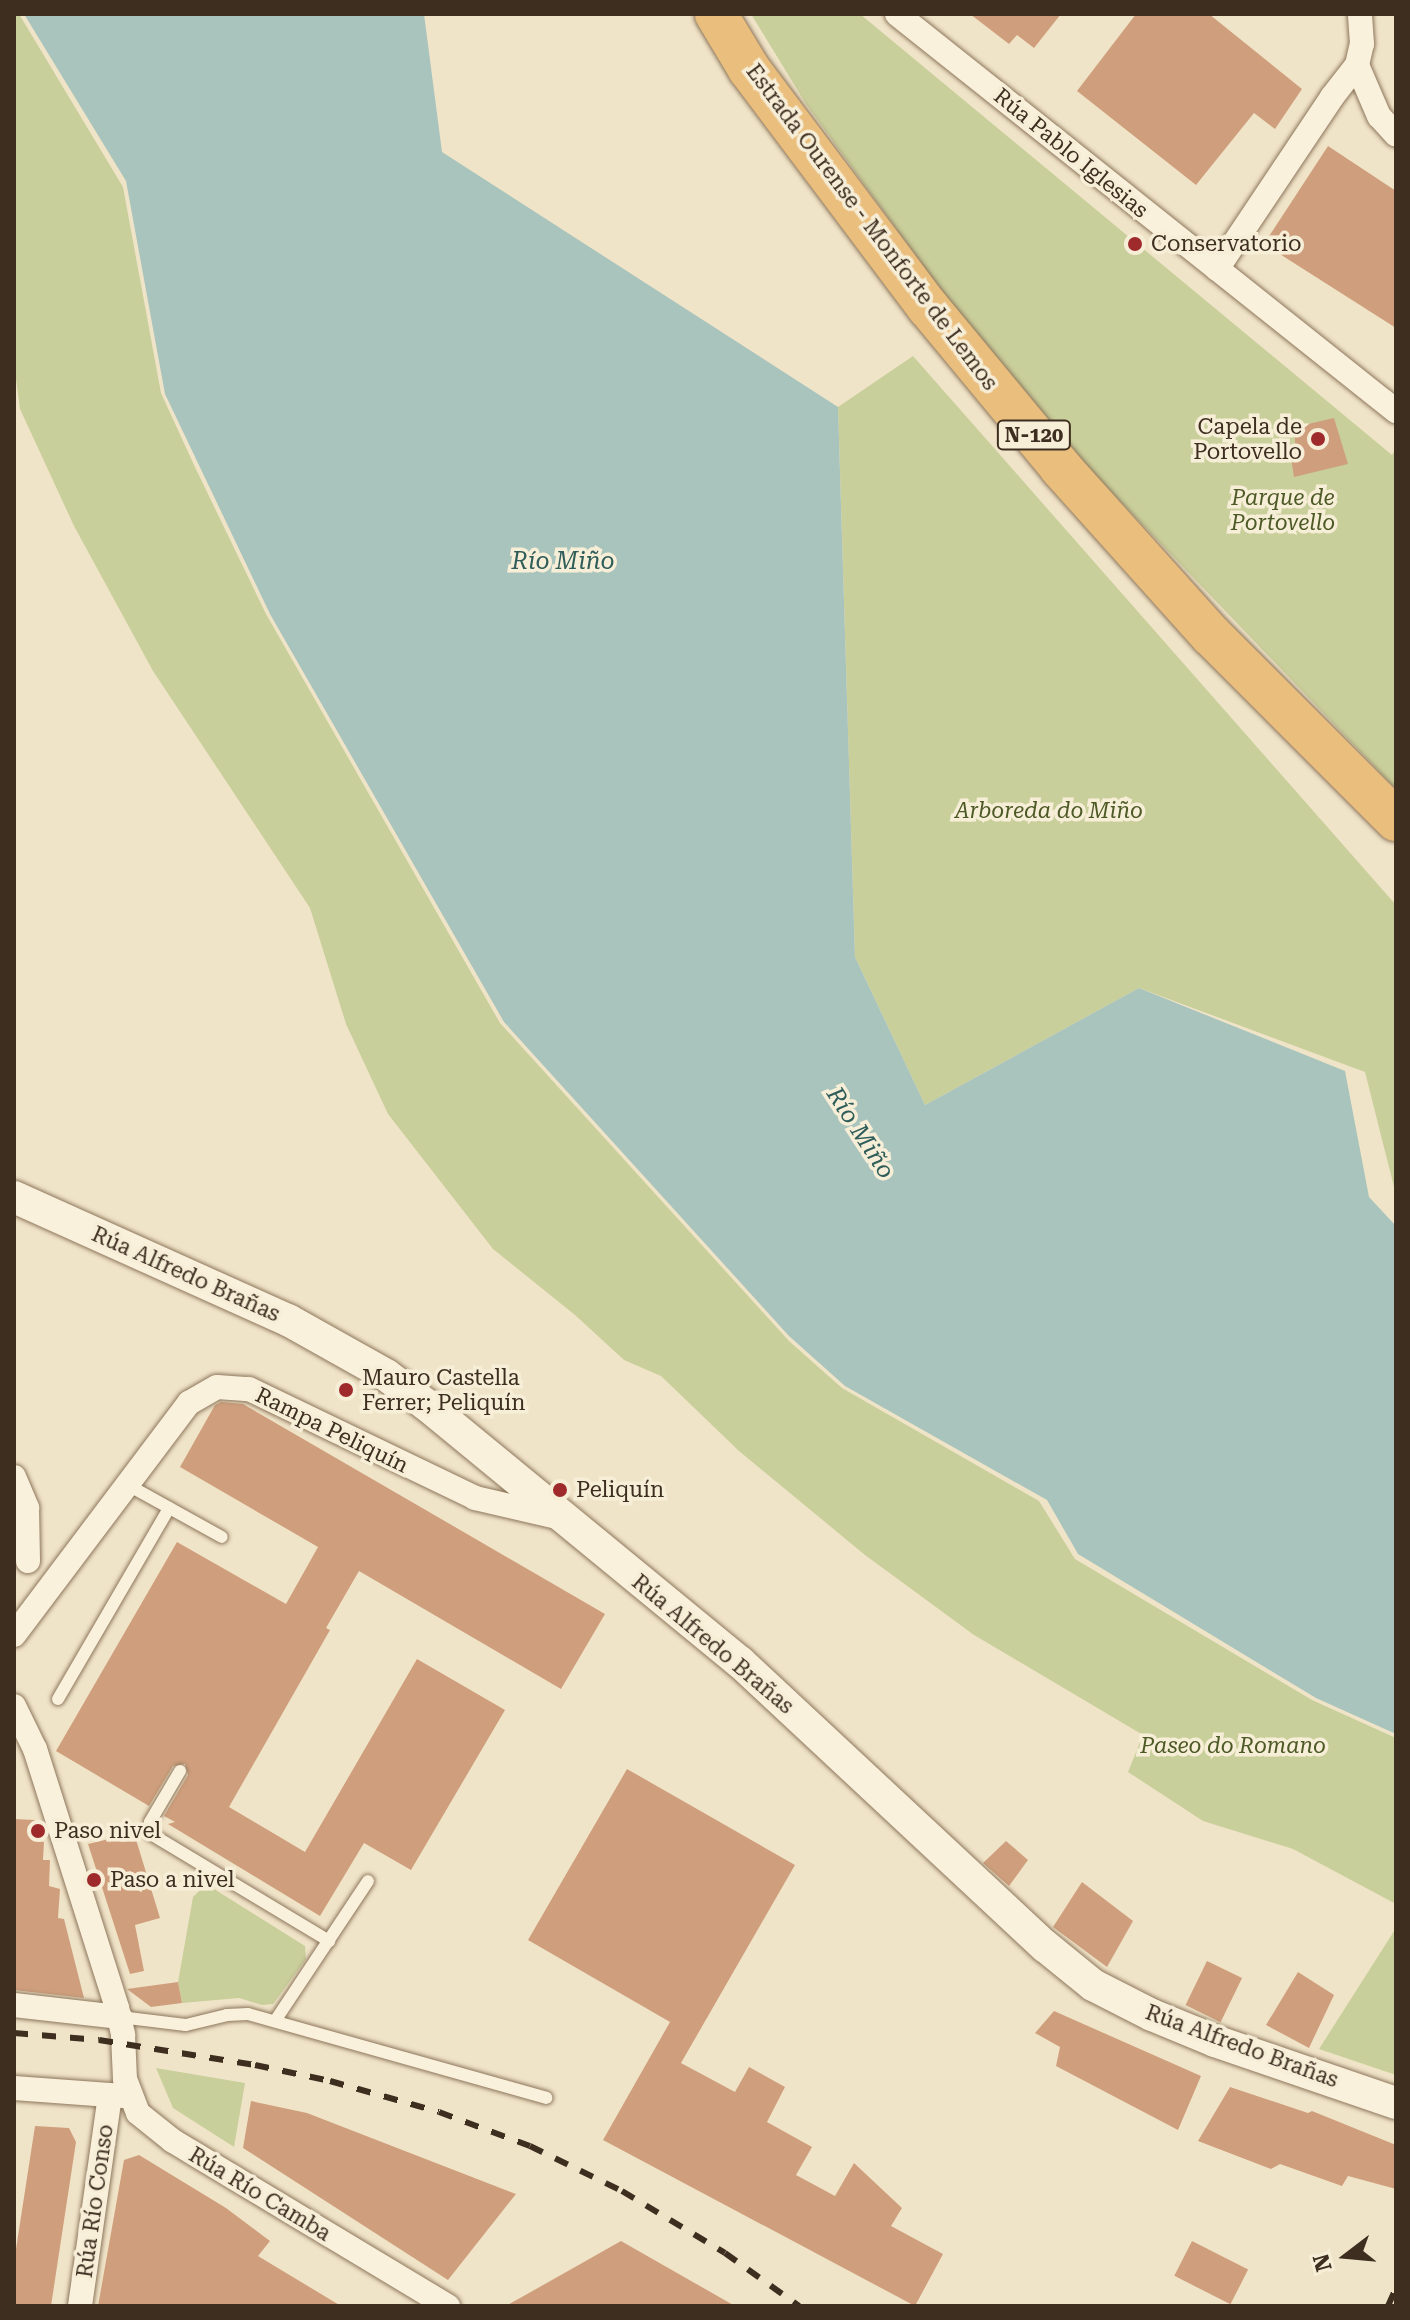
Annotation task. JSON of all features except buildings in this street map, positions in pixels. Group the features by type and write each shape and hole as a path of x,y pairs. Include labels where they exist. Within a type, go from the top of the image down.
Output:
{"highway":[{"name":"Estrada Ourense - Monforte de Lemos","path":"716,14 749,69 919,295 1061,468 1211,635 1396,820"}],"street":[{"name":"Rúa Pablo Iglesias","path":"897,14 1396,411"},
{"path":"1217,269 1332,97 1357,65 1362,44 1360,14"},
{"path":"1357,65 1379,116 1396,135"},
{"name":"Rúa Alfredo Brañas","path":"14,1197 334,1344 428,1406 740,1662 1045,1946 1093,1985 1152,2015 1215,2041 1396,2103"},
{"name":"Rampa Peliquín","path":"14,1635 189,1403 217,1387 234,1386 475,1498 563,1518"},
{"path":"14,1477 27,1508 21,1560 49,1592"},
{"path":"14,1706 35,1749 120,2017 123,2044 120,2096 14,2088"},
{"path":"14,2005 120,2017"},
{"name":"Rúa Río Conso","path":"80,2306 120,2096"},
{"name":"Rúa Río Camba","path":"120,2096 173,2141 448,2306"}],"lane":[{"path":"128,1485 222,1537"},
{"path":"58,1699 169,1508"},
{"path":"180,1771 150,1822 151,1834 329,1941"},
{"path":"275,2021 368,1881"},
{"path":"120,2017 186,2025 227,2015 248,2014 546,2098"}],"green space":[{"name":"Paseo do Romano","path":"14,14 19,14 123,187 161,393 194,465 266,614 500,1023 789,1341 842,1388 1039,1501 1075,1559 1312,1700 1396,1738 1396,1904 1293,1849 1203,1821 1128,1772 1143,1735 974,1635 865,1555 739,1451 661,1376 624,1360 575,1315 493,1249 388,1114 346,1024 310,908 153,671 74,526 20,409 14,364"},
{"name":"Parque de Portovello","path":"751,14 860,14 1392,455 1396,449 1396,789 1092,472 940,289 806,104"},
{"name":"Arboreda do Miño","path":"913,356 1396,905 1396,1195 1365,1072 1139,988 925,1105 855,957 838,407"},
{"path":"201,1889 214,1889 305,1946 306,1959 273,2004 262,2005 239,1998 182,2003 178,1982 193,1897"},
{"path":"1396,1928 1396,2075 1319,2049"},
{"path":"156,2068 245,2083 234,2147 173,2108"}],"water":[{"name":"Río Miño","path":"24,14 424,14 442,152 838,407 855,957 925,1105 1139,988 1345,1071 1369,1197 1396,1226 1396,1734 1316,1698 1078,1554 1047,1500 845,1386 789,1336 504,1022 270,614 165,394 126,181"}],"railway":[{"path":"14,2033 99,2040 255,2065 330,2081 439,2112 530,2146 622,2191 725,2253 799,2306"},
{"path":"1388,2306 1396,2288"}],"place":[{"name":"Conservatorio","path":"1135,244"},
{"name":"Capela de Portovello","path":"1318,439"},
{"name":"Mauro Castella Ferrer; Peliquín","path":"346,1390"},
{"name":"Peliquín","path":"560,1490"},
{"name":"Paso nivel","path":"38,1831"},
{"name":"Paso a nivel","path":"94,1880"}]}
